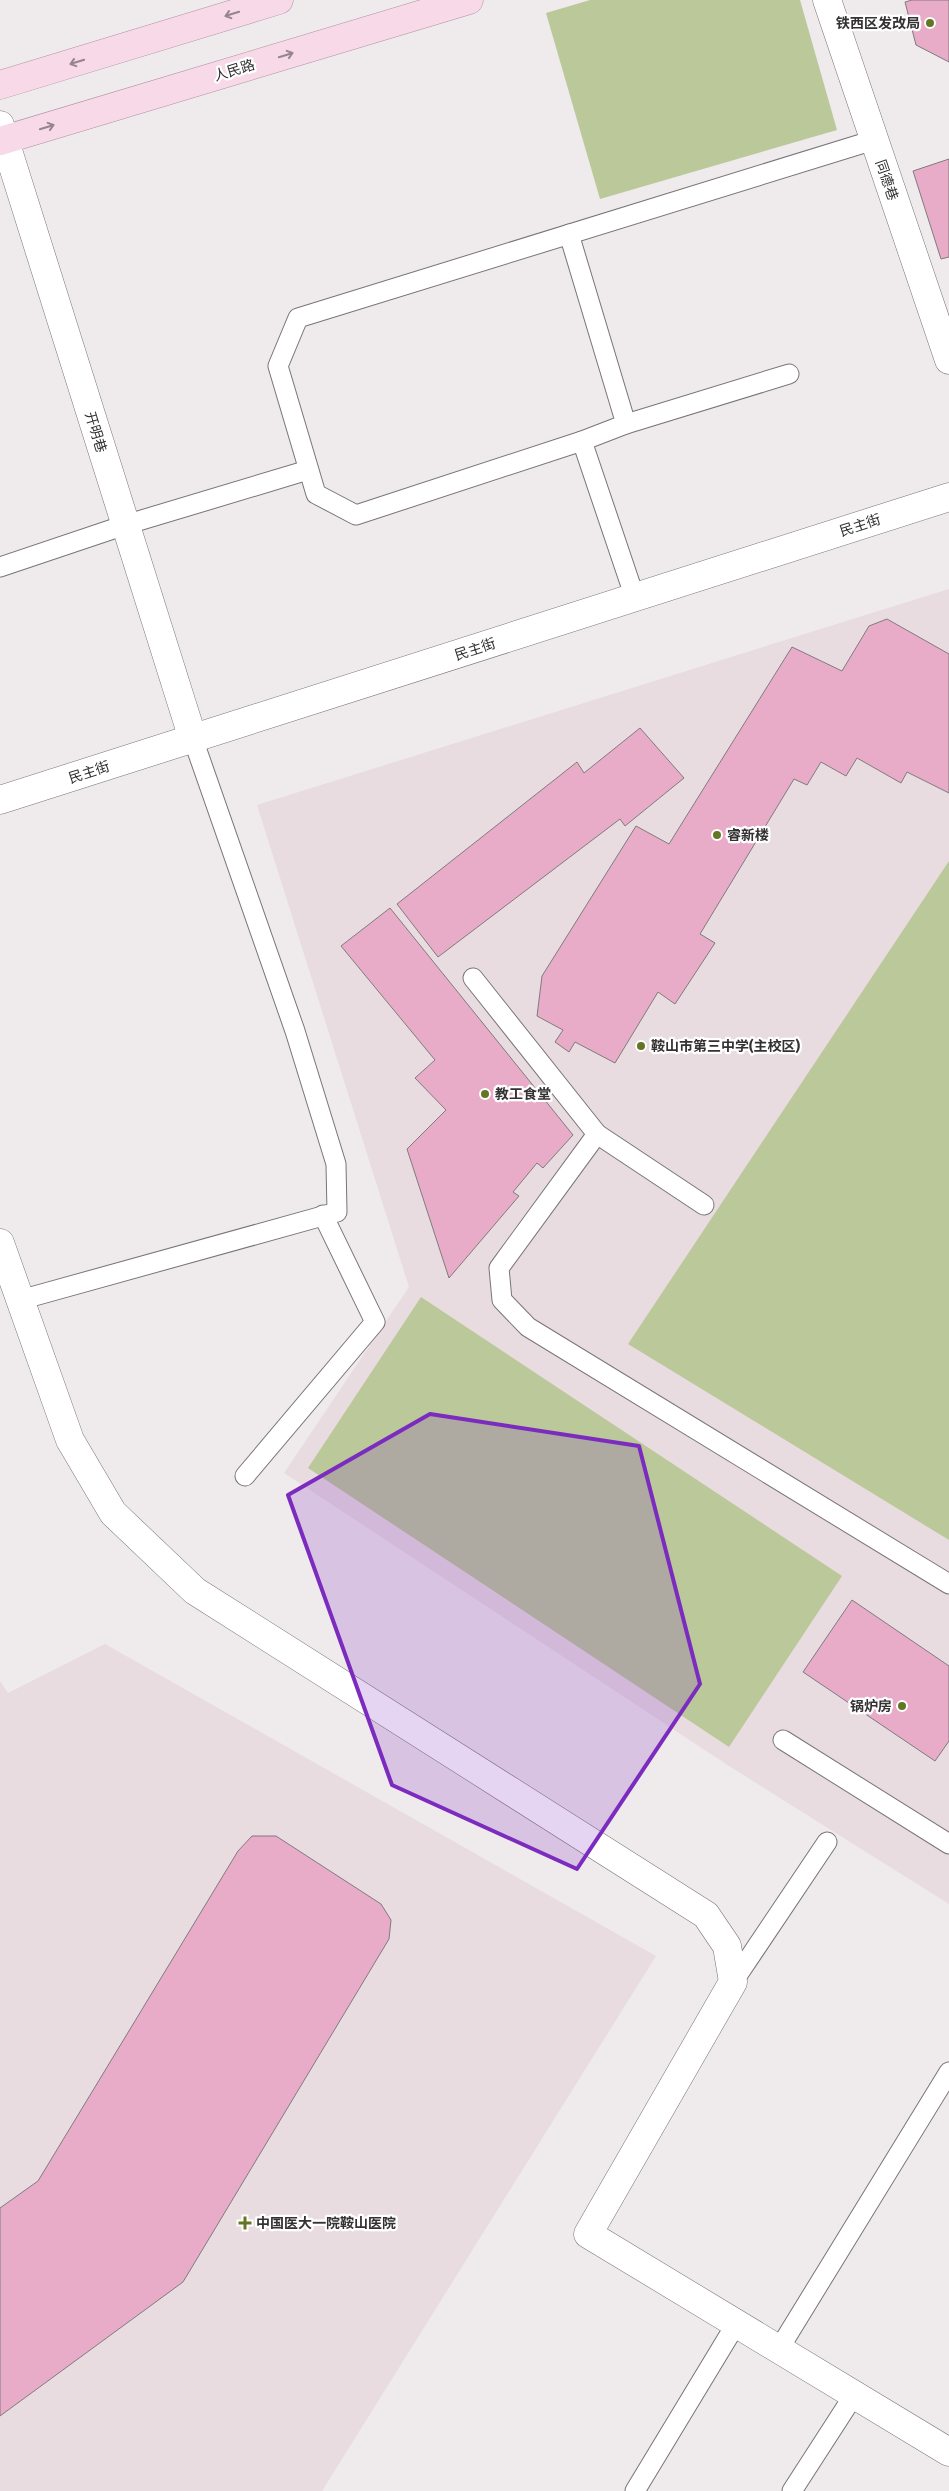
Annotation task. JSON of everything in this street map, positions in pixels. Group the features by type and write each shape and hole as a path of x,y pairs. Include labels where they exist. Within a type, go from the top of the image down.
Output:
{"main road":[{"path":"0,85 278,0"},
{"name":"人民路","path":"2,135 469,0"}],"street":[{"name":"同德巷","path":"827,0 949,360"},
{"name":"开明巷","path":"2,135 193,739"},
{"name":"民主街","path":"0,800 949,496"},
{"path":"0,1243 70,1440 113,1513 195,1590 706,1915 727,1946 733,1982 588,2234 949,2452"}],"lane":[{"path":"789,374 626,424 582,441 356,515 316,494 278,366 298,318 874,140"},
{"path":"569,234 626,424"},
{"path":"582,441 635,598"},
{"path":"0,567 125,525 308,470"},
{"path":"20,1300 337,1212 336,1164 295,1031 193,739"},
{"path":"473,978 597,1134 704,1206"},
{"path":"597,1134 499,1268 502,1300 528,1327 949,1584"},
{"path":"245,1476 375,1322 323,1216"},
{"path":"783,1740 949,1844"},
{"path":"733,1982 827,1842"},
{"path":"779,2349 949,2072"},
{"path":"635,2491 736,2324"},
{"path":"792,2491 854,2395"}],"highlighted area":[{"path":"430,1414 639,1446 700,1684 577,1869 392,1785 288,1495"}],"shaded area":[{"name":"鞍山市第三中学(主校区)","path":"949,589 949,1904 729,1766 284,1473 409,1287 257,805"},
{"name":"中国医大一院鞍山医院","path":"105,1644 656,1956 322,2491 0,2491 0,1681 8,1693"}],"green space":[{"path":"590,0 800,0 837,130 600,199 546,13"},
{"path":"949,861 949,1540 628,1344"},
{"path":"421,1297 842,1576 729,1747 308,1468"}],"building":[{"name":"铁西区发改局","path":"912,0 949,0 949,62 916,45 905,2"},
{"path":"949,159 949,257 941,259 913,171"},
{"name":"睿新楼","path":"887,619 949,654 949,793 907,772 901,783 857,758 846,776 821,762 807,785 794,779 700,934 715,943 675,1004 658,992 615,1063 575,1042 569,1052 555,1042 563,1030 537,1016 542,976 636,826 669,844 792,647 842,671 869,626"},
{"path":"640,728 684,778 625,826 620,819 438,957 397,904 577,762 584,773"},
{"name":"教工食堂","path":"390,908 573,1135 543,1168 537,1163 513,1192 519,1196 449,1278 407,1149 446,1110 415,1078 435,1060 341,946"},
{"name":"锅炉房","path":"852,1600 949,1666 949,1741 935,1761 803,1672"},
{"path":"252,1836 276,1836 381,1904 391,1920 389,1939 183,2282 0,2416 0,2208 38,2181 238,1851"}],"place":[{"name":"铁西区发改局","path":"930,23"},
{"name":"睿新楼","path":"717,835"},
{"name":"鞍山市第三中学(主校区)","path":"641,1046"},
{"name":"教工食堂","path":"485,1094"},
{"name":"锅炉房","path":"902,1706"},
{"name":"中国医大一院鞍山医院","path":"245,2223"}]}
